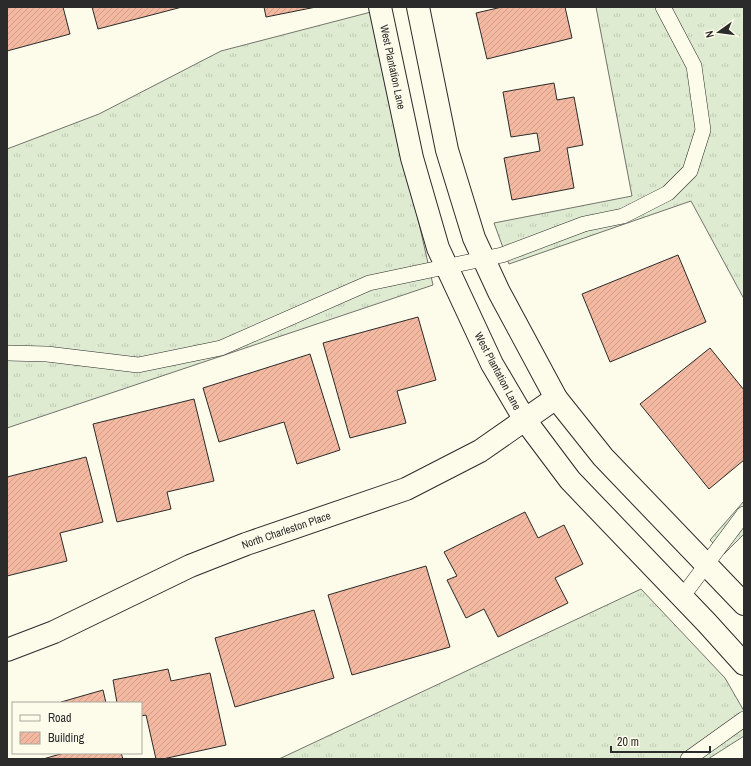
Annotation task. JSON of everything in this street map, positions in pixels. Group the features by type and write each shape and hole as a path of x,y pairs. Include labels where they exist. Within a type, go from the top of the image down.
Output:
{"street":[{"name":"West Plantation Lane","path":"380,7 412,158 438,248 492,364 525,420 570,480 744,664"},
{"path":"418,7 447,150 474,238 498,292 556,398 603,457 744,604"},
{"name":"North Charleston Place","path":"7,650 54,632 190,566 246,544 406,489 480,451 556,398"}],"lane":[{"path":"7,353 47,354 138,365 221,348 369,283 502,255 584,224 624,216 668,193 690,172 703,130 694,66 663,7"},
{"path":"682,597 744,514"},
{"path":"688,759 744,719"}],"green space":[{"path":"596,7 744,7 744,299 691,201 509,264 494,223 632,196"},
{"path":"371,12 433,285 7,428 7,149 99,114 221,51"},
{"path":"744,501 744,534 724,554 710,540"},
{"path":"641,589 725,678 744,711 744,736 708,759 279,759"}],"building":[{"path":"7,7 63,7 70,34 7,51"},
{"path":"92,7 182,7 98,29"},
{"path":"264,7 316,7 266,17"},
{"path":"502,7 565,7 572,38 487,59 476,13"},
{"path":"554,83 557,100 574,97 583,145 567,148 574,188 512,200 504,158 540,151 537,133 511,137 503,92"},
{"path":"678,255 706,322 610,362 582,294"},
{"path":"418,317 436,380 397,391 406,423 350,438 323,343"},
{"path":"710,348 744,390 744,460 709,489 640,404"},
{"path":"310,354 340,450 297,464 284,422 219,442 203,388"},
{"path":"194,399 214,481 167,492 171,509 117,522 93,424"},
{"path":"86,457 103,522 60,533 67,561 7,576 7,477"},
{"path":"525,512 538,538 564,525 583,564 555,578 568,603 498,637 484,609 466,618 447,580 457,576 444,552"},
{"path":"426,566 450,647 352,675 328,595"},
{"path":"314,610 334,678 235,707 215,638"},
{"path":"168,669 171,681 210,673 226,745 163,759 156,759 146,715 142,716 142,702 117,702 113,680"},
{"path":"103,690 106,702 61,702"},
{"path":"60,754 121,754 123,759 43,759"}]}
